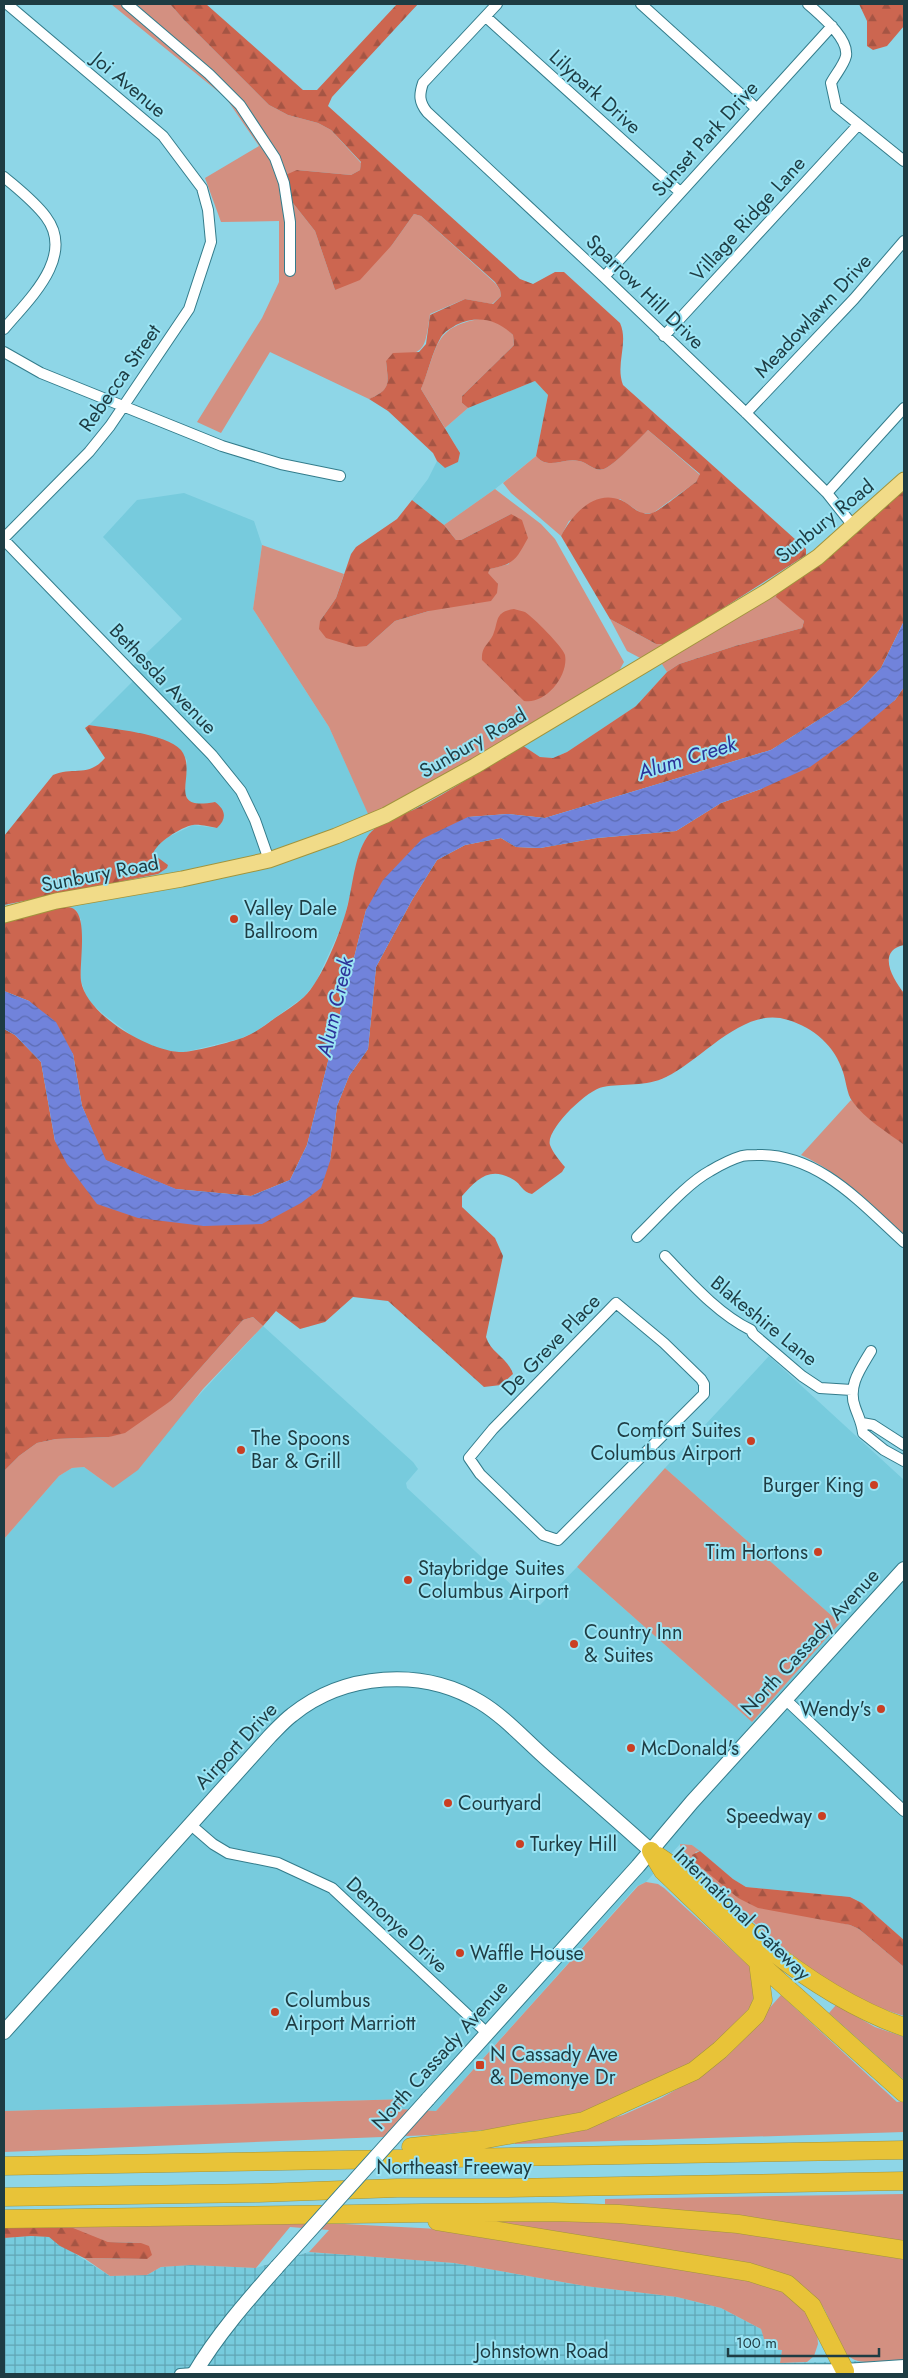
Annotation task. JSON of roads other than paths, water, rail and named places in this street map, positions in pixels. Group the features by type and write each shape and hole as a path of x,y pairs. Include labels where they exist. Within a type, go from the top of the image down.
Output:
{"highway":[{"name":"International Gateway","path":"651,1851 663,1871 758,1962 904,2092"},
{"name":"International Gateway","path":"651,1851 681,1871 758,1940 830,1993 881,2019 904,2026"},
{"path":"325,2160 412,2147 482,2140 584,2121 694,2072 756,2015 762,2000 758,1962"},
{"name":"Northeast Freeway","path":"4,2166 904,2150"},
{"name":"Northeast Freeway","path":"4,2197 259,2193 397,2188 508,2188 904,2181"},
{"path":"4,2219 552,2212 651,2216 738,2224 904,2250"},
{"path":"382,2214 498,2230 750,2272 787,2284 812,2306 847,2372"}],"main road":[{"name":"Sunbury Road","path":"4,915 56,900 182,879 269,860 336,836 386,815 475,766 766,592 818,558 904,480"},
{"name":"North Cassady Avenue","path":"194,2374 208,2350 240,2310 651,1851 698,1795 904,1569"},
{"name":"Airport Drive","path":"4,2032 270,1736 292,1715 333,1690 353,1684 384,1679 408,1680 453,1689 480,1702 506,1722 651,1851"},
{"name":"Johnstown Road","path":"194,2374 847,2372 904,2367"}],"street":[{"name":"Joi Avenue","path":"7,4 163,136 202,188 208,210"},
{"path":"127,4 208,74 240,105 275,158 284,184 290,222 290,271"},
{"path":"486,17 498,4"},
{"path":"640,4 756,108"},
{"path":"808,4 832,26 845,45 846,56 831,83 836,106 904,161"},
{"name":"Sparrow Hill Drive","path":"486,17 423,83 419,93 421,104 426,112 604,277 746,413 827,493 854,527"},
{"name":"Lilypark Drive","path":"486,17 680,192"},
{"name":"Sunset Park Drive","path":"604,277 832,26"},
{"name":"Village Ridge Lane","path":"664,336 858,125"},
{"path":"4,177 31,200 47,218 55,241 53,263 42,284 4,329"},
{"name":"Rebecca Street","path":"4,539 89,452 123,407 189,309 211,242 208,210"},
{"name":"Meadowlawn Drive","path":"746,413 854,299 904,241"},
{"path":"4,352 41,373 222,446 281,464 340,476"},
{"path":"827,493 904,408"},
{"name":"Bethesda Avenue","path":"4,539 212,755 241,791 255,820 269,860"},
{"path":"637,1238 677,1198 709,1171 743,1155 769,1154 805,1163 836,1183 904,1242"},
{"name":"Blakeshire Lane","path":"665,1256 704,1296 751,1330 753,1334 802,1376 826,1390 852,1390"},
{"name":"De Greve Place","path":"616,1303 664,1343 701,1379 704,1384 704,1394 558,1540 543,1535 480,1474 469,1458 493,1429 616,1303"},
{"path":"871,1351 855,1379 852,1390 854,1405 862,1424 863,1433 884,1450 904,1461"},
{"path":"862,1424 873,1425 904,1445"},
{"path":"785,1699 904,1810"},
{"name":"Demonye Drive","path":"191,1825 213,1844 228,1853 278,1863 332,1888 487,2033"},
{"name":"Johnstown Road","path":"180,2374 194,2374"}],"water":[{"path":"904,621 904,687 895,700 849,739 810,767 761,789 721,803 676,831 597,838 540,848 516,847 501,838 465,845 437,860 412,900 376,967 368,1049 349,1076 337,1106 330,1161 321,1188 301,1203 262,1224 204,1226 138,1218 97,1204 67,1164 55,1141 41,1062 15,1035 4,1029 4,991 29,1001 56,1022 73,1054 82,1106 106,1160 176,1189 251,1196 290,1180 307,1145 366,910 383,880 422,839 468,817 508,814 545,818 771,750 850,700 881,668"}],"place":[{"name":"Valley Dale Ballroom","path":"234,919"},
{"name":"Comfort Suites Columbus Airport","path":"751,1441"},
{"name":"The Spoons Bar & Grill","path":"241,1450"},
{"name":"Burger King","path":"874,1485"},
{"name":"Tim Hortons","path":"818,1552"},
{"name":"Staybridge Suites Columbus Airport","path":"408,1580"},
{"name":"Country Inn & Suites","path":"574,1644"},
{"name":"Wendy's","path":"881,1709"},
{"name":"McDonald's","path":"631,1748"},
{"name":"Courtyard","path":"448,1803"},
{"name":"Speedway","path":"822,1816"},
{"name":"Turkey Hill","path":"520,1844"},
{"name":"Waffle House","path":"460,1953"},
{"name":"Columbus Airport Marriott","path":"275,2012"},
{"name":"N Cassady Ave & Demonye Dr","path":"480,2065"}],"water label":[{"name":"Alum Creek","path":"687,758"},
{"name":"Alum Creek","path":"335,1007"}]}
